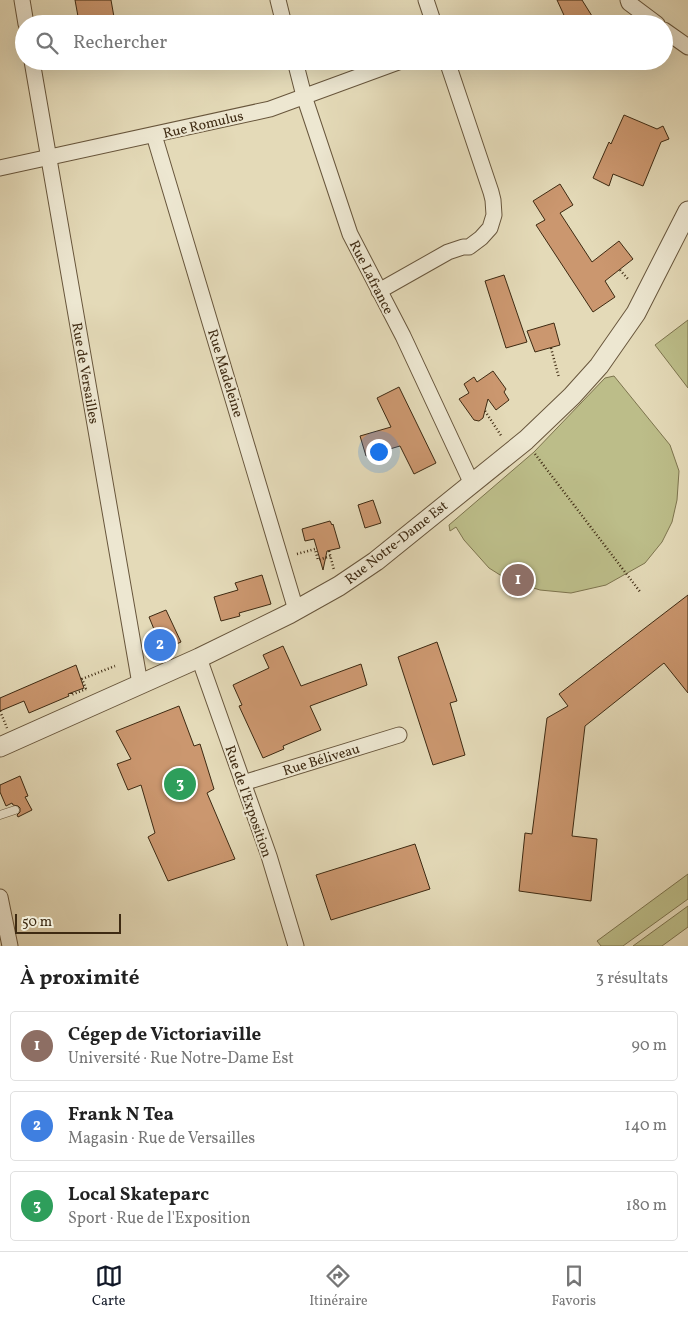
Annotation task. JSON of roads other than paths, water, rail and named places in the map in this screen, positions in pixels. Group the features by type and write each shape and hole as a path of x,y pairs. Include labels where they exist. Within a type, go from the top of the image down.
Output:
{"street":[{"path":"22,0 24,15"},
{"path":"278,0 282,15"},
{"path":"426,0 431,15"},
{"path":"628,0 646,15"},
{"path":"673,36 688,47"},
{"name":"Rue de Versailles","path":"33,70 140,684"},
{"name":"Rue Lafrance","path":"297,70 350,234 407,344 472,484"},
{"name":"Rue Romulus","path":"0,168 270,109 376,70"},
{"path":"379,291 448,252 462,247 469,247 490,228 494,215 491,192 450,70"},
{"name":"Rue Madeleine","path":"154,135 296,610"},
{"name":"Rue Notre-Dame Est","path":"5,740 199,658 296,610 376,561 526,440 572,396 604,358 636,313 688,211"},
{"name":"Rue de l'Exposition","path":"199,658 269,856 295,946"},
{"name":"Rue Béliveau","path":"243,783 399,735"},
{"path":"0,897 10,946"}],"lane":[{"path":"0,815 15,810"}],"place":[{"name":"Cégep de Victoriaville","path":"518,580"},
{"name":"Frank N Tea","path":"160,645"},
{"name":"Local Skateparc","path":"180,784"}]}
